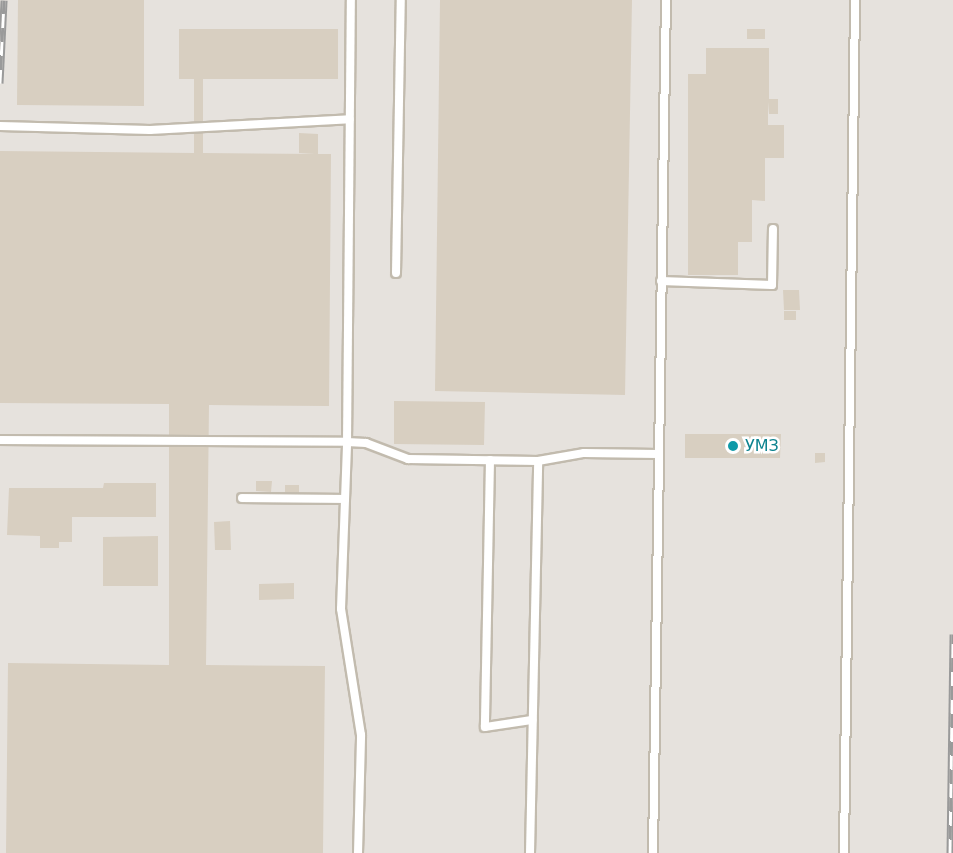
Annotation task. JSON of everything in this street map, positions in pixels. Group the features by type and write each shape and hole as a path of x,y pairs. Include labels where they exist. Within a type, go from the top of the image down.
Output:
{"lane":[{"path":"351,0 346,442 341,609 361,735 358,853"},
{"path":"396,273 401,0"},
{"path":"653,853 666,0"},
{"path":"843,853 855,0"},
{"path":"0,126 150,130 350,119"},
{"path":"661,281 772,285 773,229"},
{"path":"0,440 346,442 366,443 408,459 538,461 584,453 658,454"},
{"path":"490,460 485,727 532,720"},
{"path":"530,853 538,461"},
{"path":"242,498 345,499"}],"shaded area":[{"path":"0,0 953,0 953,853 0,853"}],"building":[{"path":"18,0 144,0 144,106 17,105"},
{"path":"440,0 632,0 625,395 435,391"},
{"path":"179,29 338,29 338,79 203,79 203,153 315,154 299,153 299,133 318,134 318,154 331,154 329,406 209,405 206,665 325,666 323,853 6,853 8,663 169,665 169,404 0,403 0,151 194,153 194,79 179,79"},
{"path":"747,29 765,29 765,39 747,39"},
{"path":"706,48 769,48 769,99 778,99 778,114 769,114 768,102 768,125 784,125 784,158 765,158 765,201 752,200 752,242 738,242 738,275 688,275 688,74 706,74"},
{"path":"783,290 799,290 800,310 784,310"},
{"path":"784,311 796,311 796,320 784,320"},
{"path":"394,401 485,402 484,445 394,444"},
{"name":"УМЗ","path":"685,434 781,434 780,458 685,458"},
{"path":"815,453 825,453 825,462 815,463"},
{"path":"256,481 272,481 271,492 256,491"},
{"path":"104,483 156,483 156,517 72,517 72,542 59,542 59,548 40,548 40,536 7,535 9,488 103,488"},
{"path":"285,485 299,485 299,493 285,493"},
{"path":"230,521 231,550 215,550 214,522"},
{"path":"158,536 158,586 103,586 103,537"},
{"path":"294,583 294,599 259,600 259,584"}],"railway":[{"path":"0,83 4,0"},
{"path":"950,853 953,634"}],"place":[{"name":"УМЗ","path":"733,446"}]}
